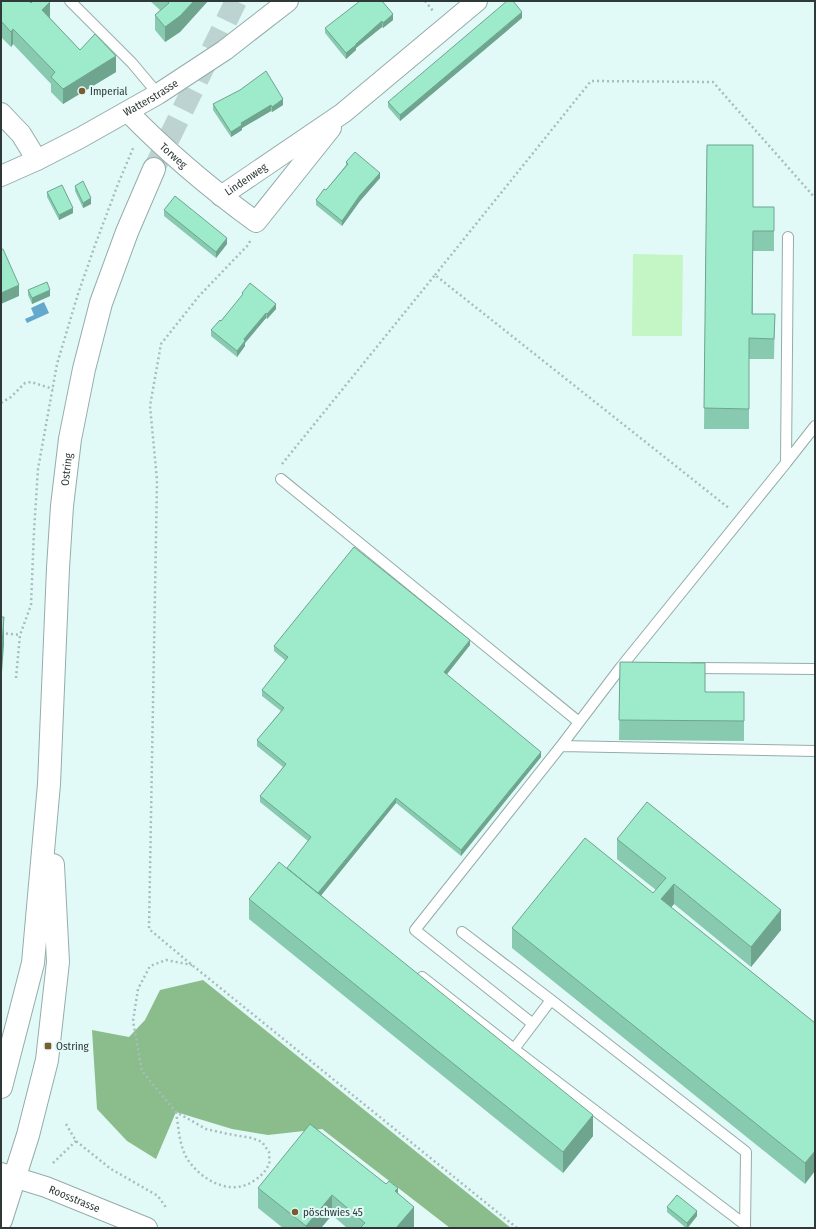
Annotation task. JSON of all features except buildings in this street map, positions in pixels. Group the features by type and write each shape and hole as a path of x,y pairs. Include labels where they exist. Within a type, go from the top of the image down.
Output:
{"main road":[{"name":"Ostring","path":"1,1087 33,963 49,784 58,568 62,506 70,438 84,368 101,303 127,232 154,169"},
{"name":"Ostring","path":"1,1220 7,1176 28,1135 46,1060 58,962 49,784"}],"street":[{"name":"Watterstrasse","path":"1,176 37,160 128,112 158,94 225,50 288,1"},
{"name":"Lindenweg","path":"343,113 256,222 221,196 343,113 477,1"},
{"name":"Torweg","path":"128,112 147,132 221,196"},
{"path":"1,113 22,134 37,160"},
{"name":"Roosstrasse","path":"7,1176 46,1187 147,1228"}],"lane":[{"path":"70,1 132,63 158,94"},
{"path":"786,463 788,236"},
{"path":"533,1024 415,930 561,746 621,667 815,426"},
{"path":"804,440 815,440"},
{"path":"281,479 579,722"},
{"path":"621,667 636,667"},
{"path":"683,668 815,670"},
{"path":"561,746 815,751"},
{"path":"462,932 746,1152 745,1226"},
{"path":"422,977 745,1226"},
{"path":"514,1049 551,1000"}],"path":[{"path":"281,479 282,464 591,81 713,82 815,198"},
{"path":"256,222 249,244 199,296 161,344 150,406 157,480 149,929 517,1228"},
{"path":"435,275 741,518"},
{"path":"1,403 11,397 25,383 30,382 52,389"},
{"path":"1,633 20,635"},
{"path":"176,1112 183,1152 190,1164 201,1175 215,1184 227,1187 239,1187 252,1183 263,1175 269,1164 269,1152 262,1142 252,1138 206,1129 176,1112 142,1071 133,1021 138,989 150,966 166,960 192,965"},
{"path":"66,1124 76,1141 111,1169 158,1196 167,1209"},
{"path":"53,1163 76,1141"}],"green space":[{"path":"633,254 683,255 682,336 632,336"},
{"path":"203,980 511,1228 450,1228 322,1129 268,1135 232,1129 176,1112 156,1159 127,1141 97,1109 92,1030 129,1037 145,1020 160,990"}],"water":[{"path":"44,302 49,313 27,323 25,319 34,315 31,308"}],"tunnel":[{"path":"154,169 236,1"}],"place":[{"name":"Imperial","path":"82,91"},
{"name":"Ostring","path":"48,1046"},
{"name":"pöschwies 45","path":"295,1212"}]}
